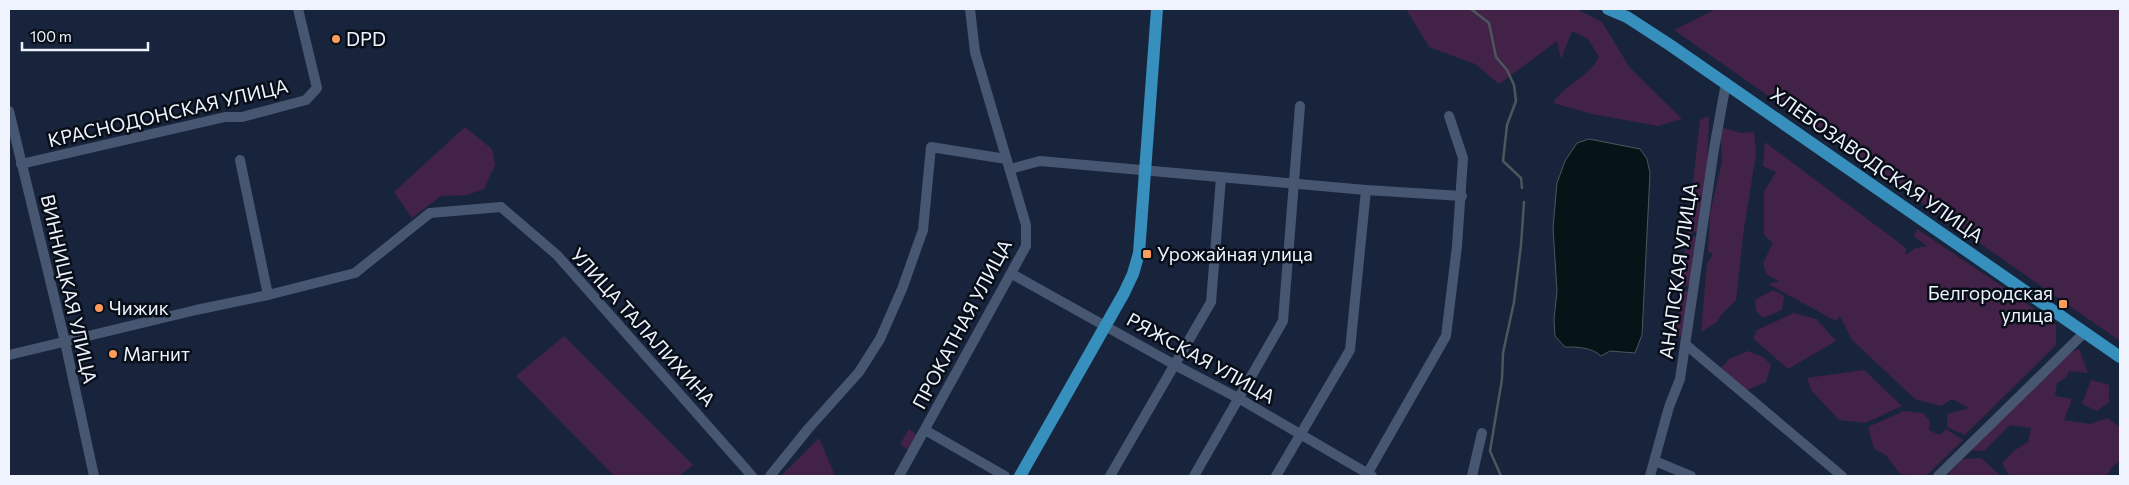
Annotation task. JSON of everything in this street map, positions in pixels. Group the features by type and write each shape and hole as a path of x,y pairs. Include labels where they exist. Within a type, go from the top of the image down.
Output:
{"main road":[{"path":"1020,476 1106,326 1133,274 1139,253 1158,9"},
{"name":"ХЛЕБОЗАВОДСКАЯ УЛИЦА","path":"1608,9 1627,17 1726,83 2120,357"}],"street":[{"name":"КРАСНОДОНСКАЯ УЛИЦА","path":"21,164 225,117 242,117 306,100 317,88 298,9"},
{"name":"ПРОКАТНАЯ УЛИЦА","path":"899,476 1026,246 1026,225 975,52 970,9"},
{"name":"АНАПСКАЯ УЛИЦА","path":"1650,476 1669,407 1680,379 1714,149 1726,83"},
{"path":"1194,476 1240,399 1283,321 1300,106"},
{"name":"ВИННИЦКАЯ УЛИЦА","path":"9,111 65,342 94,476"},
{"path":"1368,475 1446,336 1462,196 1463,158 1449,116"},
{"path":"770,476 808,429 859,372 880,339 902,289 923,230 931,147 1006,159"},
{"path":"9,355 268,295 240,160"},
{"path":"1010,169 1040,161 1145,169 1221,178 1462,196"},
{"path":"1110,476 1211,302 1221,178"},
{"path":"1276,476 1350,350 1366,190"},
{"name":"УЛИЦА ТАЛАЛИХИНА","path":"268,295 355,272 430,213 501,207 557,256 752,476"},
{"name":"РЯЖСКАЯ УЛИЦА","path":"1012,274 1240,399 1368,475"},
{"path":"1938,476 2085,332"},
{"path":"1685,344 1842,476"},
{"path":"925,430 1005,476"},
{"path":"1472,476 1482,434"},
{"path":"1655,462 1691,476"}],"shaded area":[{"path":"1406,9 1576,9 1602,22 1630,68 1682,119 1658,126 1592,114 1553,103 1558,96 1595,64 1599,57 1588,39 1572,31 1561,59 1557,41 1499,84 1475,64 1429,47"},
{"path":"1716,9 2120,9 2120,341 1674,30"},
{"path":"1709,116 1707,170 1697,231 1687,235 1700,120"},
{"path":"465,127 492,149 495,165 484,189 467,195 441,196 412,218 394,192"},
{"path":"1720,127 1741,133 1754,132 1756,154 1743,235 1736,300 1721,315 1717,322 1701,332 1707,263 1713,254 1708,251 1710,213 1722,162"},
{"path":"1589,139 1640,149 1647,159 1650,173 1642,335 1635,353 1610,351 1601,356 1588,349 1565,347 1555,336 1554,319 1557,291 1553,228 1557,183 1565,161 1577,143"},
{"path":"1765,142 1906,248 1905,255 1916,248 1927,246 1914,236 1917,229 2015,295 2056,325 2056,345 1965,435 1947,427 1947,414 1969,408 1952,399 1941,406 1915,399 1852,340 1840,316 1836,321 1768,284 1779,281 1767,275 1763,263 1773,243 1764,235 1764,192 1776,172 1763,166"},
{"path":"1696,236 1690,285 1681,288 1686,238"},
{"path":"1691,290 1685,335 1675,338 1682,291"},
{"path":"1773,290 1784,296 1782,310 1763,318 1756,311 1755,300"},
{"path":"1794,313 1816,319 1836,341 1788,369 1753,338 1757,330"},
{"path":"564,336 693,465 679,476 614,476 516,376"},
{"path":"2079,349 2088,373 2069,371 2066,377 2057,383 2055,396 2072,399 2064,420 2091,424 2107,418 2120,427 2120,461 2112,467 2107,476 2009,476 2002,463 2015,450 2028,442 2031,428 2010,425 1984,451 1970,450 2065,355"},
{"path":"1748,351 1763,357 1771,365 1766,382 1745,391 1721,368 1729,359"},
{"path":"1864,370 1902,406 1865,423 1839,420 1812,391 1807,378"},
{"path":"2091,380 2109,385 2109,402 2097,411 2082,404"},
{"path":"1904,411 1923,413 1930,421 1929,430 1939,435 1946,429 1963,440 1926,476 1900,474 1886,455 1874,449 1868,427"},
{"path":"909,429 917,435 908,450 900,444"},
{"path":"819,438 835,476 781,476"},
{"path":"1981,458 2001,476 1946,476 1963,459"}],"waterway":[{"path":"1471,9 1489,23 1496,57 1507,70 1514,85 1516,101 1507,125 1503,161 1521,178 1522,188"},
{"path":"1501,476 1490,451 1502,379 1503,353 1514,302 1524,202"}],"place":[{"name":"DPD","path":"336,39"},
{"name":"Урожайная улица","path":"1147,254"},
{"name":"Белгородская улица","path":"2063,304"},
{"name":"Чижик","path":"99,308"},
{"name":"Магнит","path":"113,354"}]}
